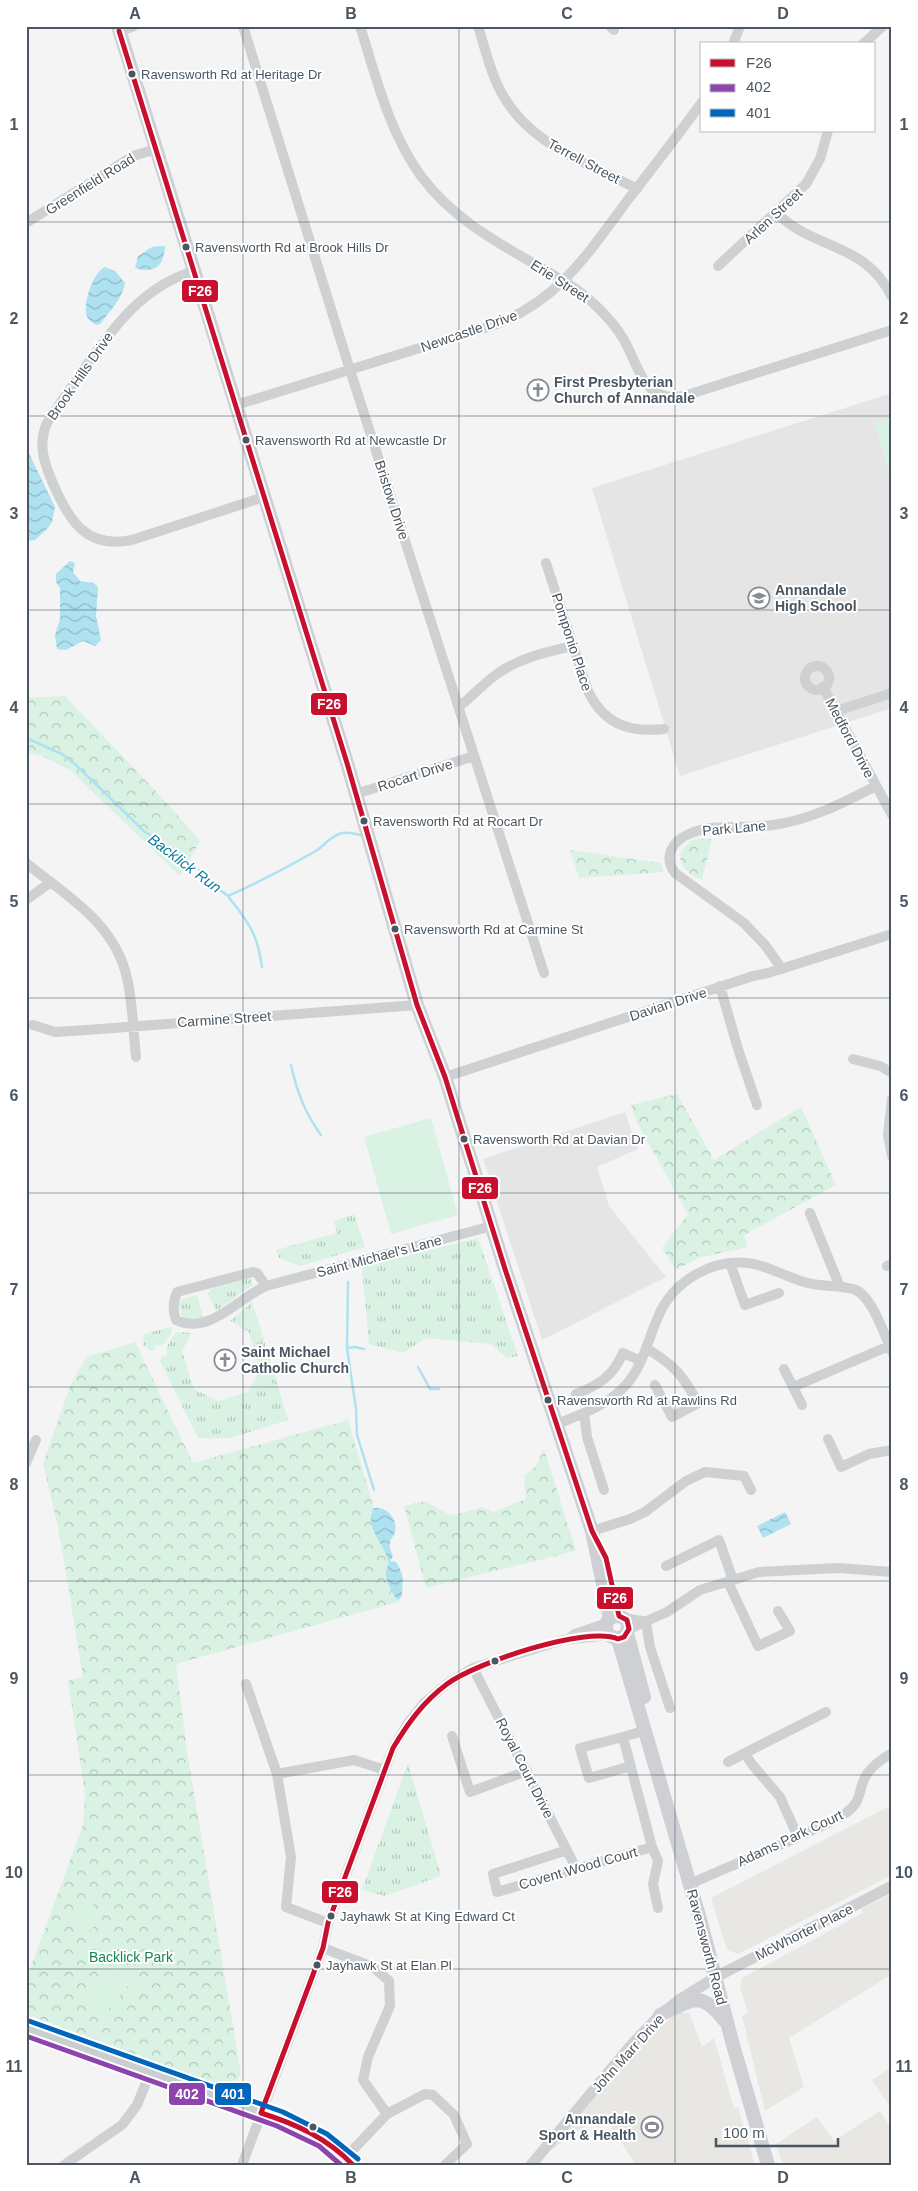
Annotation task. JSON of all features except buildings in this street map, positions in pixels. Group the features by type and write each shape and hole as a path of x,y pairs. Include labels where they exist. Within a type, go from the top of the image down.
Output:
{"main road":[{"name":"Ravensworth Road","path":"118,28 356,794 417,1005 445,1077 592,1531 605,1557 617,1601 618,1626 644,1731 690,1884 768,2165"},
{"path":"660,2015 689,2001 699,2000 712,2005 728,2024"},
{"path":"26,2028 280,2119 307,2131 349,2161"}],"street":[{"path":"118,28 133,26"},
{"name":"Bristow Drive","path":"243,26 350,370 544,972"},
{"name":"Erie Street","path":"360,26 390,117 401,144 421,176 450,208 465,221 592,301 606,315 623,338 646,384 660,394 668,397 687,395 892,330"},
{"name":"Terrell Street","path":"478,26 495,80 508,104 521,120 558,150 637,189"},
{"path":"734,42 740,26"},
{"path":"865,42 884,26"},
{"name":"Newcastle Drive","path":"236,405 508,319 541,301 564,282 700,105"},
{"name":"Arlen Street","path":"718,266 806,184 814,172 828,132"},
{"name":"Greenfield Road","path":"26,223 133,156 156,149"},
{"path":"777,213 794,227 851,253 863,261 883,281 892,297"},
{"name":"Brook Hills Drive","path":"194,271 169,280 144,296 116,325 47,423 41,441 43,458 66,512 73,522 91,536 112,542 132,540 264,497"},
{"name":"Pomponio Place","path":"546,562 588,692 598,708 616,723 636,730 664,729"},
{"path":"459,708 497,674 511,666 544,653 573,646"},
{"name":"Medford Drive","path":"823,688 892,815"},
{"path":"836,711 892,693"},
{"name":"Rocart Drive","path":"356,794 474,756"},
{"name":"Park Lane","path":"782,969 765,945 744,923 675,873 670,862 671,849 679,839 698,831 775,825 812,816 876,786"},
{"path":"26,863 93,916 113,940 120,954 128,980 136,1058"},
{"path":"26,900 51,882"},
{"name":"Davian Drive","path":"445,1077 720,986 782,969 892,934"},
{"path":"720,986 738,1049 757,1105"},
{"name":"Carmine Street","path":"33,1025 55,1032 417,1005"},
{"path":"853,1059 880,1066 892,1073"},
{"path":"892,1099 888,1135 892,1156"},
{"path":"810,1213 840,1287"},
{"name":"Saint Michael's Lane","path":"266,1286 257,1273 253,1272 177,1292 174,1302 174,1316 176,1320 184,1323 209,1320 231,1309 257,1290 266,1286 492,1226"},
{"path":"730,1263 746,1305 779,1293"},
{"path":"557,1424 584,1413 618,1393 632,1377 641,1361 662,1307 671,1295 683,1282 702,1270 730,1263 754,1264 814,1285 859,1291 872,1308 890,1349 793,1387"},
{"path":"646,1348 673,1365 686,1381 698,1403 672,1417 655,1385"},
{"path":"576,1394 595,1387 608,1377 618,1365 623,1353 641,1361"},
{"path":"784,1368 802,1405"},
{"path":"584,1413 587,1437 604,1490"},
{"path":"828,1439 841,1467 870,1454 892,1450"},
{"path":"26,1463 36,1440"},
{"path":"592,1531 617,1524 645,1512 686,1481 705,1472 744,1476 752,1490"},
{"path":"666,1566 719,1540 731,1581 758,1646 790,1631 778,1611"},
{"path":"242,2165 323,1948 328,1923 385,1770 398,1738 424,1703 448,1683 473,1668 569,1638 575,1634 646,1622 667,1612 700,1590 759,1572 804,1569 892,1572"},
{"path":"646,1622 650,1647 670,1708"},
{"name":"Royal Court Drive","path":"473,1668 576,1868"},
{"path":"246,1684 277,1774 291,1857 286,1907 328,1923"},
{"path":"728,1762 826,1712"},
{"path":"631,1766 589,1778 580,1748 644,1731"},
{"path":"452,1736 470,1792 527,1771"},
{"name":"Covent Wood Court","path":"567,1850 493,1874 497,1892 652,1846 623,1737"},
{"path":"745,1753 761,1776 780,1797 798,1837"},
{"name":"Adams Park Court","path":"690,1884 798,1837 845,1814 852,1808 861,1794 863,1782 870,1769 881,1759 892,1754"},
{"path":"277,1774 354,1760 385,1770"},
{"path":"652,1846 658,1861 653,1884 658,1908"},
{"name":"McWhorter Place","path":"716,1977 892,1886"},
{"path":"323,1948 373,1967 389,1981 390,2006 368,2057 363,2080 387,2114"},
{"name":"John Marr Drive","path":"531,2165 633,2043 660,2015 679,2000 716,1977"},
{"path":"64,2165 122,2125 137,2105 150,2073"},
{"path":"349,2161 387,2114 425,2094 433,2094 454,2115 467,2144 444,2165"}],"shaded area":[{"name":"Annandale High School","path":"892,393 892,708 680,776 592,488"},
{"path":"625,1112 638,1149 597,1167 609,1206 666,1277 542,1340 483,1159"},
{"path":"892,1805 892,1875 738,1954 727,1950 711,1898"},
{"path":"892,1894 892,1974 789,2038 804,2087 765,2111 742,2016 748,2013 740,1987 742,1978 863,1913 861,1909"},
{"path":"676,2013 689,2013 702,2047 714,2038 734,2108 738,2107 755,2165 636,2165 603,2114 544,2155 645,2041"},
{"path":"892,2067 892,2110 872,2080"},
{"path":"880,2111 892,2129 892,2165 783,2165 776,2144 817,2117 834,2141"}],"green space":[{"path":"892,417 892,482 874,423"},
{"path":"65,696 151,786 200,841 180,876 70,770 40,755 26,752 26,698"},
{"path":"695,839 712,839 702,880 688,872 681,862 682,850"},
{"path":"570,850 661,863 664,872 579,878"},
{"path":"677,1094 714,1160 801,1107 836,1185 744,1235 747,1247 698,1258 676,1270 662,1248 688,1214 637,1123 631,1105"},
{"path":"431,1118 458,1215 391,1234 364,1137"},
{"path":"354,1214 365,1247 300,1266 279,1258 276,1250 337,1233 334,1221"},
{"path":"478,1238 518,1356 507,1358 491,1344 426,1338 403,1353 369,1344 362,1267"},
{"path":"248,1278 252,1279 253,1285 217,1311 215,1309 208,1294 210,1289"},
{"path":"197,1295 203,1317 187,1319 182,1317 179,1305 181,1300"},
{"path":"252,1302 267,1350 255,1353 249,1332 230,1321"},
{"path":"171,1327 172,1332 163,1345 155,1345 154,1351 143,1345 144,1334"},
{"path":"176,1332 191,1333 182,1352 194,1389 218,1401 248,1392 260,1370 256,1357 268,1353 288,1420 231,1438 198,1438 160,1361 162,1356 167,1355 166,1348"},
{"name":"Backlick Park","path":"135,1342 193,1463 348,1420 401,1601 176,1664 188,1758 241,2073 233,2091 26,2014 26,1980 83,1825 85,1794 68,1681 83,1677 60,1536 43,1463 71,1384 86,1357"},
{"path":"544,1449 576,1551 426,1588 404,1506 425,1501 451,1516 483,1507 493,1512 526,1499 524,1475 536,1466"},
{"path":"408,1763 441,1876 385,1896 362,1890"},
{"path":"74,1900 94,1900 93,1930 73,1929"},
{"path":"115,1962 140,1985 134,1992 108,1969"},
{"path":"103,1971 125,1990 116,2000 94,1981"},
{"path":"91,1985 113,2004 104,2014 82,1995"}],"water":[{"path":"165,246 163,259 157,267 148,270 135,268 138,256 152,247"},
{"path":"105,267 116,272 125,283 122,294 115,305 100,324 96,325 87,317 87,297 96,275"},
{"path":"26,447 55,507 52,522 47,529 35,540 26,541"},
{"path":"70,561 75,563 73,572 80,581 93,583 98,587 96,616 101,640 95,646 83,641 66,650 57,649 55,635 60,619 60,588 56,582 56,574"},
{"path":"374,1508 387,1511 395,1522 395,1532 390,1545 393,1556 390,1561 396,1562 402,1576 402,1596 398,1600 387,1579 388,1562 386,1554 375,1534 371,1521"},
{"path":"785,1512 791,1524 763,1538 757,1526"}],"waterway":[{"name":"Backlick Run","path":"26,738 62,754 76,765 144,831 197,868 212,884 228,896 261,881 318,850 337,835 342,833 361,835"},
{"path":"228,896 251,928 262,967"},
{"path":"291,1065 302,1102 310,1119 321,1135"},
{"path":"348,1282 347,1348 356,1409 357,1435 374,1490"},
{"path":"347,1348 364,1349"},
{"path":"418,1367 430,1389 439,1389"}],"transit line":[{"name":"F26","path":"119,31 347,763 417,1005 445,1077 505,1269 592,1531 606,1558 619,1616 627,1620 629,1629 624,1637 618,1639 603,1636 582,1637 531,1648 481,1666 447,1684 423,1706 410,1722 393,1748 328,1923 323,1948 261,2113"},
{"name":"401","path":"29,2021 283,2112 327,2134 358,2159"},
{"name":"402","path":"26,2036 277,2126 319,2146 341,2165"},
{"name":"F26","path":"261,2113 310,2133 333,2147 353,2165"}],"place":[{"name":"Ravensworth Rd at Heritage Dr","path":"132,74"},
{"name":"Ravensworth Rd at Brook Hills Dr","path":"186,247"},
{"name":"First Presbyterian Church of Annandale","path":"538,390"},
{"name":"Ravensworth Rd at Newcastle Dr","path":"246,440"},
{"name":"Annandale High School","path":"759,598"},
{"name":"Ravensworth Rd at Rocart Dr","path":"364,821"},
{"name":"Ravensworth Rd at Carmine St","path":"395,929"},
{"name":"Ravensworth Rd at Davian Dr","path":"464,1139"},
{"name":"Saint Michael Catholic Church","path":"225,1360"},
{"name":"Ravensworth Rd at Rawlins Rd","path":"548,1400"},
{"name":"Jayhawk St at King Edward Ct","path":"331,1916"},
{"name":"Jayhawk St at Elan Pl","path":"317,1965"},
{"name":"Annandale Sport & Health","path":"652,2127"}]}
